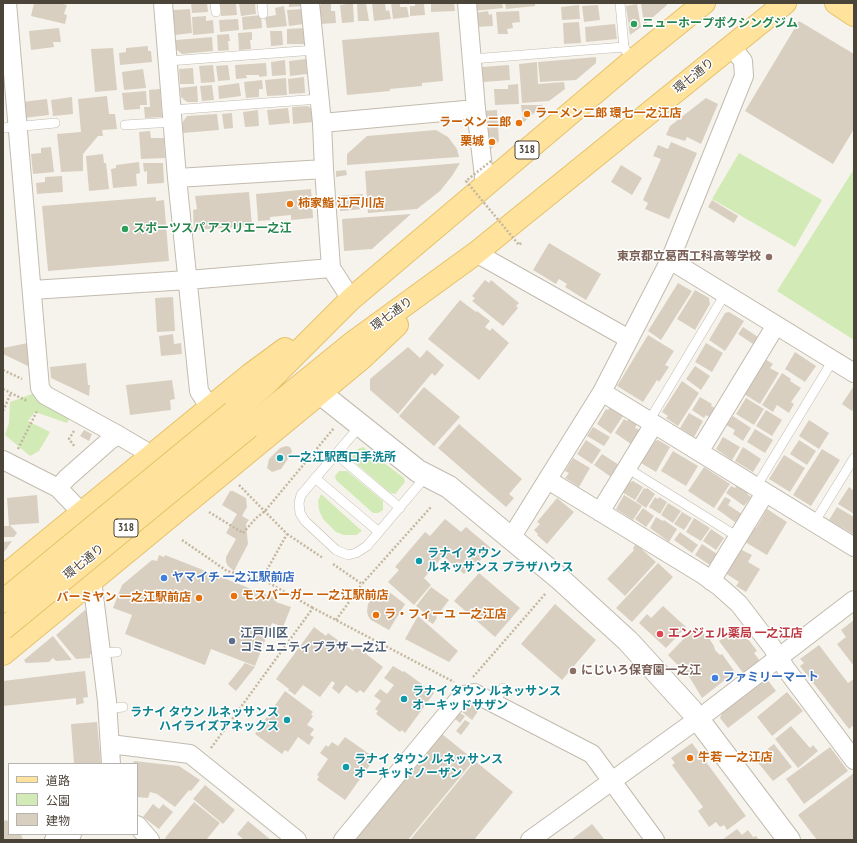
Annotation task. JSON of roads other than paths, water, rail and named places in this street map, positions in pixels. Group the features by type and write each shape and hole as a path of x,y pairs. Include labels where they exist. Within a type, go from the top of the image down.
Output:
{"main road":[{"name":"環七通り","path":"3,601 265,385 351,300 485,185 628,54 704,3"},
{"name":"環七通り","path":"3,629 351,344 476,253 785,3"},
{"path":"836,3 854,15"},
{"path":"3,654 362,358 476,253"},
{"path":"3,577 251,374 351,300"}],"street":[{"path":"7,3 10,127 32,290 40,388 37,395 118,435 152,455"},
{"path":"163,3 177,178 199,391 210,408"},
{"path":"310,3 318,99 322,122 331,268 351,300"},
{"path":"466,3 485,185"},
{"path":"511,538 602,392 670,260 744,76 743,61 731,46"},
{"path":"322,122 476,109"},
{"path":"177,178 324,169"},
{"path":"476,253 630,338"},
{"path":"670,260 854,373"},
{"path":"32,290 188,280 331,268"},
{"path":"699,452 776,325"},
{"path":"602,392 854,548"},
{"path":"320,393 414,468 449,487 559,578 628,642 659,674 698,719 789,840"},
{"path":"600,512 627,468 651,423"},
{"path":"58,488 67,478 110,440 118,435"},
{"path":"7,462 58,488 82,513"},
{"path":"548,480 711,581 739,604 853,756"},
{"path":"711,581 738,537 760,490"},
{"path":"92,580 109,652 115,708 110,744 111,763"},
{"path":"530,840 698,719 854,600"},
{"path":"343,840 460,698 464,694 474,693 499,696 592,754 655,840"},
{"path":"110,744 190,754 297,840"},
{"path":"138,826 150,840"},
{"path":"54,840 69,835"}],"lane":[{"path":"262,3 263,14"},
{"path":"472,59 628,54 620,3"},
{"path":"168,62 315,50"},
{"path":"125,126 172,116 318,99"},
{"path":"10,127 55,123"},
{"path":"651,423 725,294"},
{"path":"760,490 833,360"},
{"path":"360,426 315,478 301,496 299,503 300,513 305,521 336,550 348,555 356,553 367,546 427,476"},
{"path":"336,454 400,508"},
{"path":"814,523 854,458"},
{"path":"627,468 738,537"},
{"path":"315,478 379,532"}],"place":[{"name":"ニューホープボクシングジム","path":"634,24"},
{"name":"ラーメン二郎 環七一之江店","path":"527,114"},
{"name":"ラーメン二郎","path":"519,123"},
{"name":"栗城","path":"492,142"},
{"name":"柿家鮨 江戸川店","path":"290,204"},
{"name":"スポーツスパ アスリエ一之江","path":"125,229"},
{"name":"東京都立葛西工科高等学校","path":"769,257"},
{"name":"一之江駅西口手洗所","path":"280,458"},
{"name":"ラナイ タウン ルネッサンス プラザハウス","path":"419,561"},
{"name":"ヤマイチ 一之江駅前店","path":"164,578"},
{"name":"モスバーガー 一之江駅前店","path":"234,596"},
{"name":"バーミヤン 一之江駅前店","path":"199,598"},
{"name":"ラ・フィーユ 一之江店","path":"376,615"},
{"name":"エンジェル薬局 一之江店","path":"660,634"},
{"name":"江戸川区 コミュニティプラザ 一之江","path":"232,641"},
{"name":"にじいろ保育園一之江","path":"573,671"},
{"name":"ファミリーマート","path":"715,678"},
{"name":"ラナイ タウン ルネッサンス オーキッドサザン","path":"404,699"},
{"name":"ラナイ タウン ルネッサンス ハイライズアネックス","path":"287,720"},
{"name":"牛若 一之江店","path":"690,758"},
{"name":"ラナイ タウン ルネッサンス オーキッドノーザン","path":"346,767"}]}
